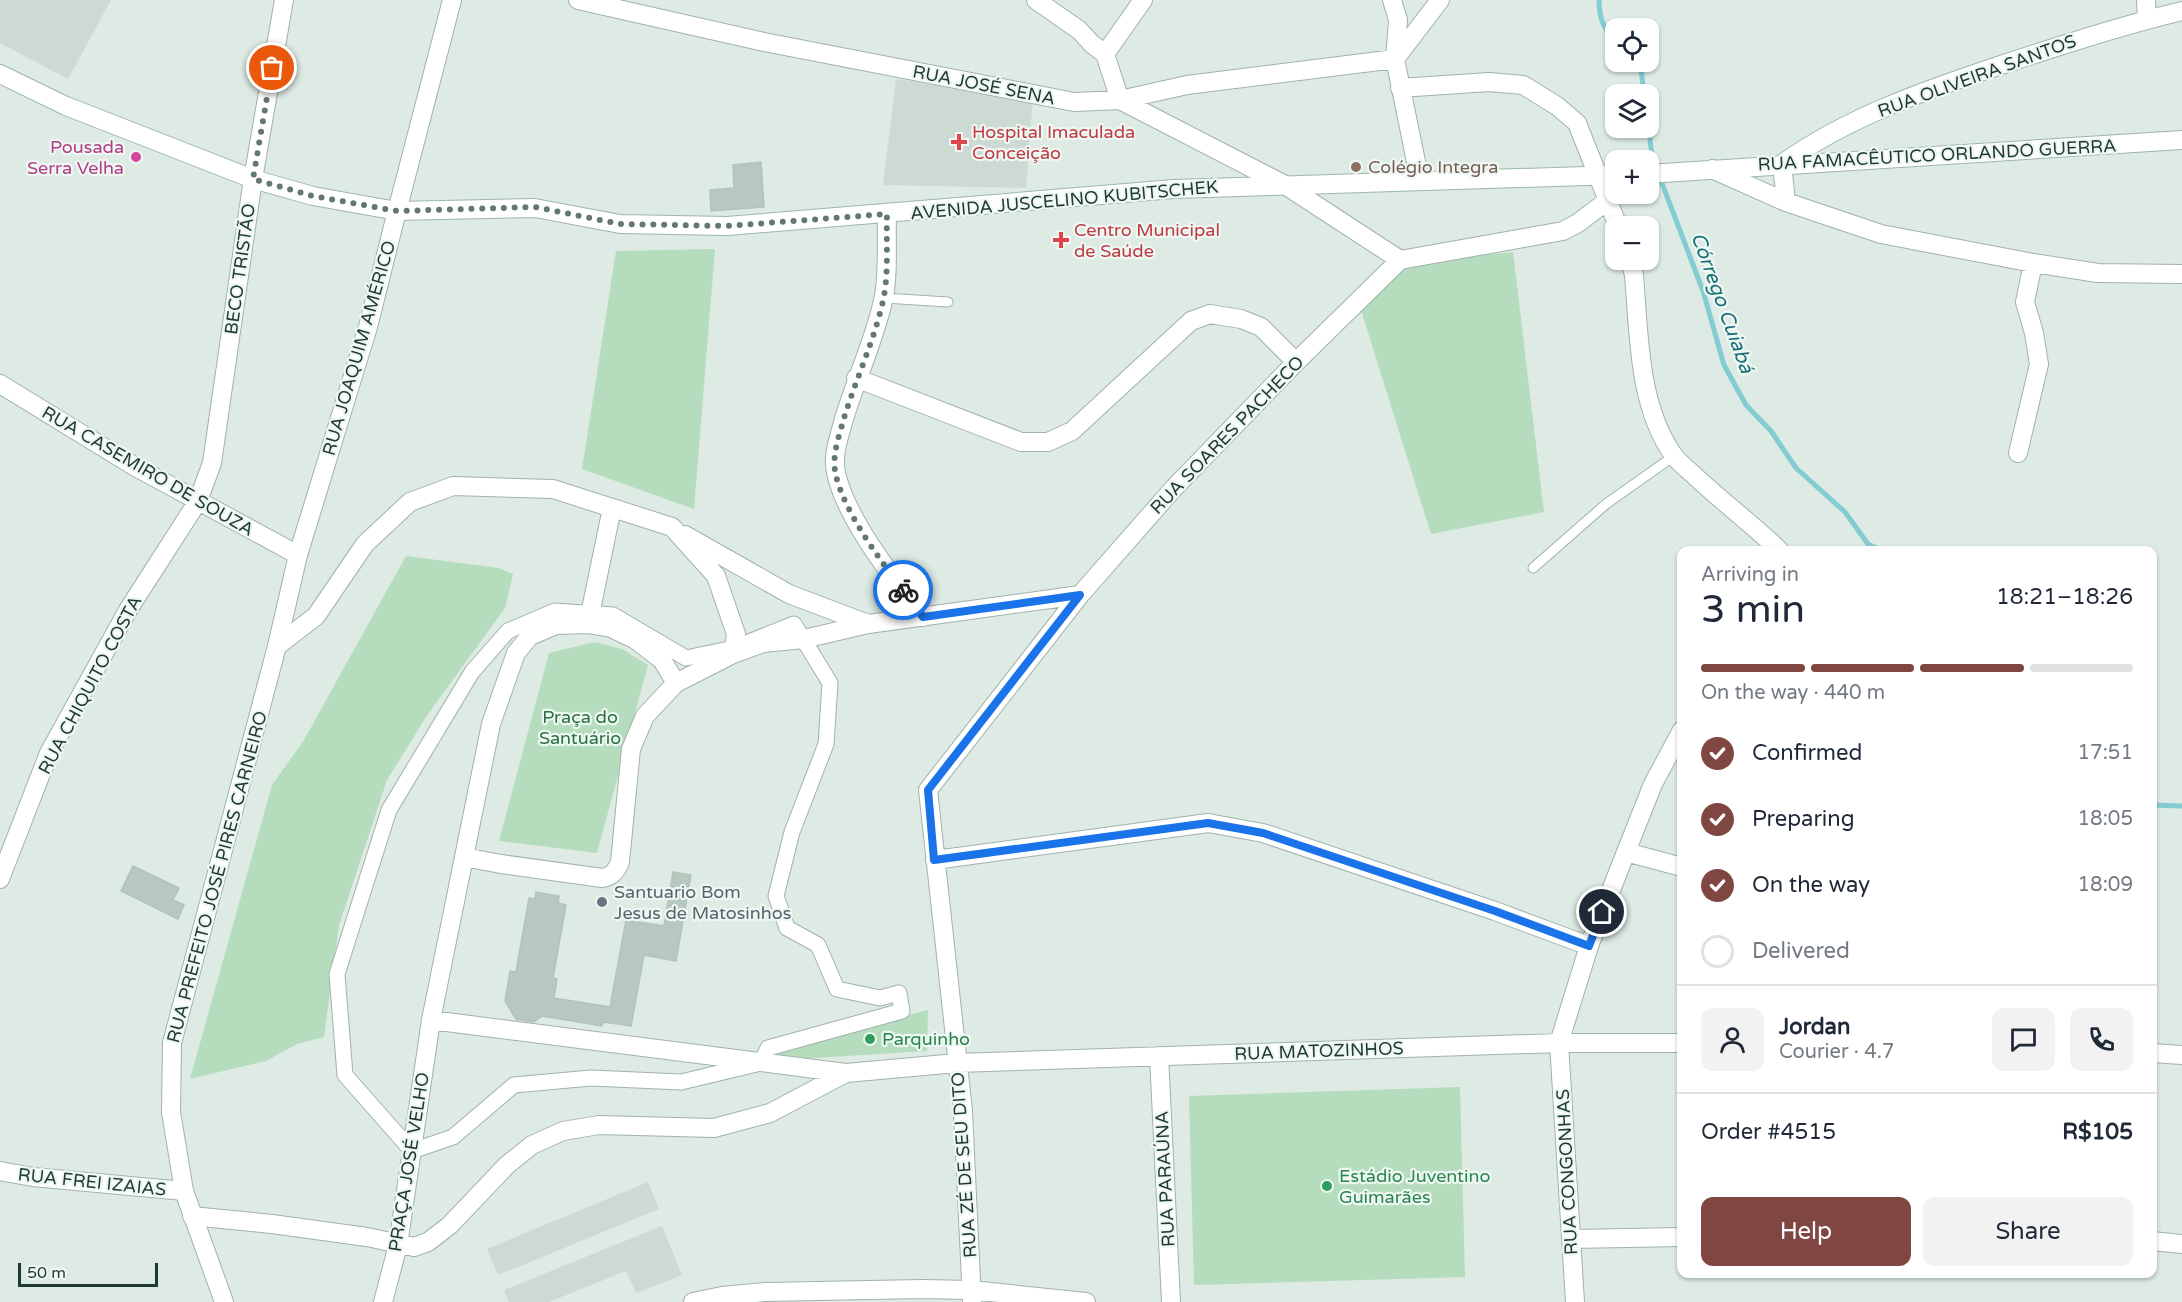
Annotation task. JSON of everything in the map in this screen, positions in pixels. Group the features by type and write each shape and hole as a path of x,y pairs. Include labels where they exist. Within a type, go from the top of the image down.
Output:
{"street":[{"name":"BECO TRISTÃO","path":"198,501 212,463 253,179 284,0"},
{"name":"RUA JOAQUIM AMÉRICO","path":"298,555 368,327 452,0"},
{"name":"RUA JOSÉ SENA","path":"578,0 649,8 764,42 1074,102 1120,100 1187,85 1395,59"},
{"path":"1036,0 1079,30 1105,54 1120,100 1285,185 1400,260 1563,231 1578,224 1605,203"},
{"path":"1105,54 1143,0"},
{"path":"1392,0 1398,20 1395,59 1420,181"},
{"path":"1395,59 1440,0"},
{"path":"2146,0 2147,19"},
{"name":"RUA OLIVEIRA SANTOS","path":"1782,164 1807,147 1879,109 1986,70 2147,19 2182,11"},
{"name":"AVENIDA JUSCELINO KUBITSCHEK","path":"0,74 66,106 253,179 313,196 397,211 535,207 620,224 727,226 1174,189 1605,176"},
{"path":"1400,88 1489,82 1522,85 1557,106 1577,123 1605,172"},
{"name":"RUA FAMACÊUTICO ORLANDO GUERRA","path":"1659,173 2182,140"},
{"path":"1782,164 1786,202"},
{"path":"1712,169 1786,202 1881,234 2098,273 2182,274"},
{"path":"887,214 884,298 878,323 856,378 834,452 836,475 847,504 879,558 923,617"},
{"name":"RUA SOARES PACHECO","path":"928,790 1080,595 1173,489 1296,362 1400,260"},
{"path":"2018,453 2038,364 2034,333 2025,302 2033,263"},
{"path":"1633,270 1642,375 1655,420 1674,456 1718,498 1758,529 1775,546"},
{"path":"856,378 1021,442 1048,442 1072,431 1191,321 1210,314 1241,319 1260,327 1296,362"},
{"name":"RUA CASEMIRO DE SOUZA","path":"0,384 135,466 298,555"},
{"path":"278,646 316,616 365,544 410,502 453,486 553,489 672,527 789,594 868,624"},
{"name":"RUA CHIQUITO COSTA","path":"0,879 49,753 128,610 198,501"},
{"path":"589,619 612,508"},
{"path":"672,527 716,576 736,634 734,651"},
{"name":"RUA PREFEITO JOSÉ PIRES CARNEIRO","path":"224,1302 184,1191 171,1112 172,1043 278,646 298,555"},
{"path":"734,651 676,683 645,716 631,749 620,862 616,870 608,877 501,864 464,857 491,724 516,653 530,636 556,625 613,615 686,658 734,651 763,643 804,639 868,624 1080,595"},
{"path":"676,683 662,660 636,640 589,619 555,611 508,631 472,672 389,810 337,974 345,1076 412,1151 453,1137 514,1085 591,1078 681,1082 761,1063"},
{"path":"761,1063 768,1048 902,1011 899,993 880,998 837,989 818,945 787,928 776,896 792,832 826,744 830,683 804,639"},
{"path":"1559,1043 1589,946 1653,784 1677,739"},
{"name":"RUA ZÉ DE SEU DITO","path":"928,790 963,1111 971,1296"},
{"path":"934,860 1208,823 1263,833 1495,911 1589,946"},
{"path":"1626,852 1677,866"},
{"name":"PRAÇA JOSÉ VELHO","path":"383,1302 398,1245 431,1020 464,857"},
{"path":"431,1020 846,1073"},
{"name":"RUA MATOZINHOS","path":"846,1073 957,1063 1559,1043 1677,1043"},
{"name":"RUA CONGONHAS","path":"1559,1043 1575,1302"},
{"path":"2157,1053 2182,1055"},
{"name":"RUA PARAÚNA","path":"1159,1056 1171,1302"},
{"path":"192,1216 367,1237 414,1247 428,1242 450,1225 507,1165 532,1145 563,1131 599,1125 714,1128 770,1113 846,1073"},
{"name":"RUA FREI IZAIAS","path":"0,1171 33,1177 184,1191"},
{"path":"1570,1239 1677,1237"},
{"path":"2157,1242 2182,1244"},
{"path":"695,1302 722,1296 765,1292 971,1296 1086,1302"}],"lane":[{"path":"884,298 948,302"},
{"path":"1533,568 1606,504 1674,456"}],"shaded area":[{"path":"0,0 111,0 68,79 0,43"},
{"name":"Hospital Imaculada Conceição","path":"896,79 1033,99 1026,188 883,185"},
{"path":"648,1182 659,1209 498,1275 487,1249"},
{"path":"662,1226 682,1275 636,1293 626,1271 549,1302 509,1302 504,1290"}],"green space":[{"path":"715,249 694,509 582,469 616,251"},
{"path":"1513,252 1544,512 1431,534 1361,310 1414,262"},
{"path":"406,556 499,568 513,574 505,608 426,717 387,780 339,925 324,1037 297,1044 266,1061 190,1079 272,785 304,740"},
{"name":"Praça do Santuário","path":"595,642 622,649 648,665 597,853 499,841 549,653"},
{"name":"Parquinho","path":"928,1010 927,1051 799,1059 779,1055 786,1046"},
{"name":"Estádio Juventino Guimarães","path":"1460,1087 1465,1277 1194,1285 1189,1096"}],"building":[{"path":"761,162 764,207 711,211 710,190 734,188 733,165"},
{"path":"133,866 179,888 173,900 184,905 178,919 121,891"},
{"path":"673,872 691,875 676,961 644,955 631,1026 603,1022 602,1026 542,1016 534,1022 516,1019 505,1001 510,971 516,972 529,898 535,899 536,892 559,896 558,903 566,905 553,978 557,979 554,998 610,1007 626,920 664,926"}],"waterway":[{"name":"Córrego Cuiabá","path":"1599,0 1605,26"},
{"name":"Córrego Cuiabá","path":"1641,72 1643,84"},
{"name":"Córrego Cuiabá","path":"1650,138 1652,157 1703,291 1724,365 1746,405 1771,431 1796,468 1845,512 1868,544 1872,546"},
{"name":"Córrego Cuiabá","path":"2157,805 2182,806"}],"way so far":[{"path":"272,68 253,179 313,196 397,211 535,207 620,224 727,226 887,214 884,298 878,323 856,378 834,452 836,475 847,504 885,567 903,590"}],"place":[{"name":"Hospital Imaculada Conceição","path":"959,142"},
{"name":"Pousada Serra Velha","path":"136,157"},
{"name":"Colégio Integra","path":"1356,167"},
{"name":"Centro Municipal de Saúde","path":"1061,240"},
{"name":"Santuario Bom Jesus de Matosinhos","path":"602,902"},
{"name":"Parquinho","path":"870,1039"},
{"name":"Estádio Juventino Guimarães","path":"1327,1186"}],"route":[{"path":"903,590 923,617 1080,595 928,790 934,860 1052,846 1208,823 1263,833 1495,911 1589,946 1602,912"}]}
